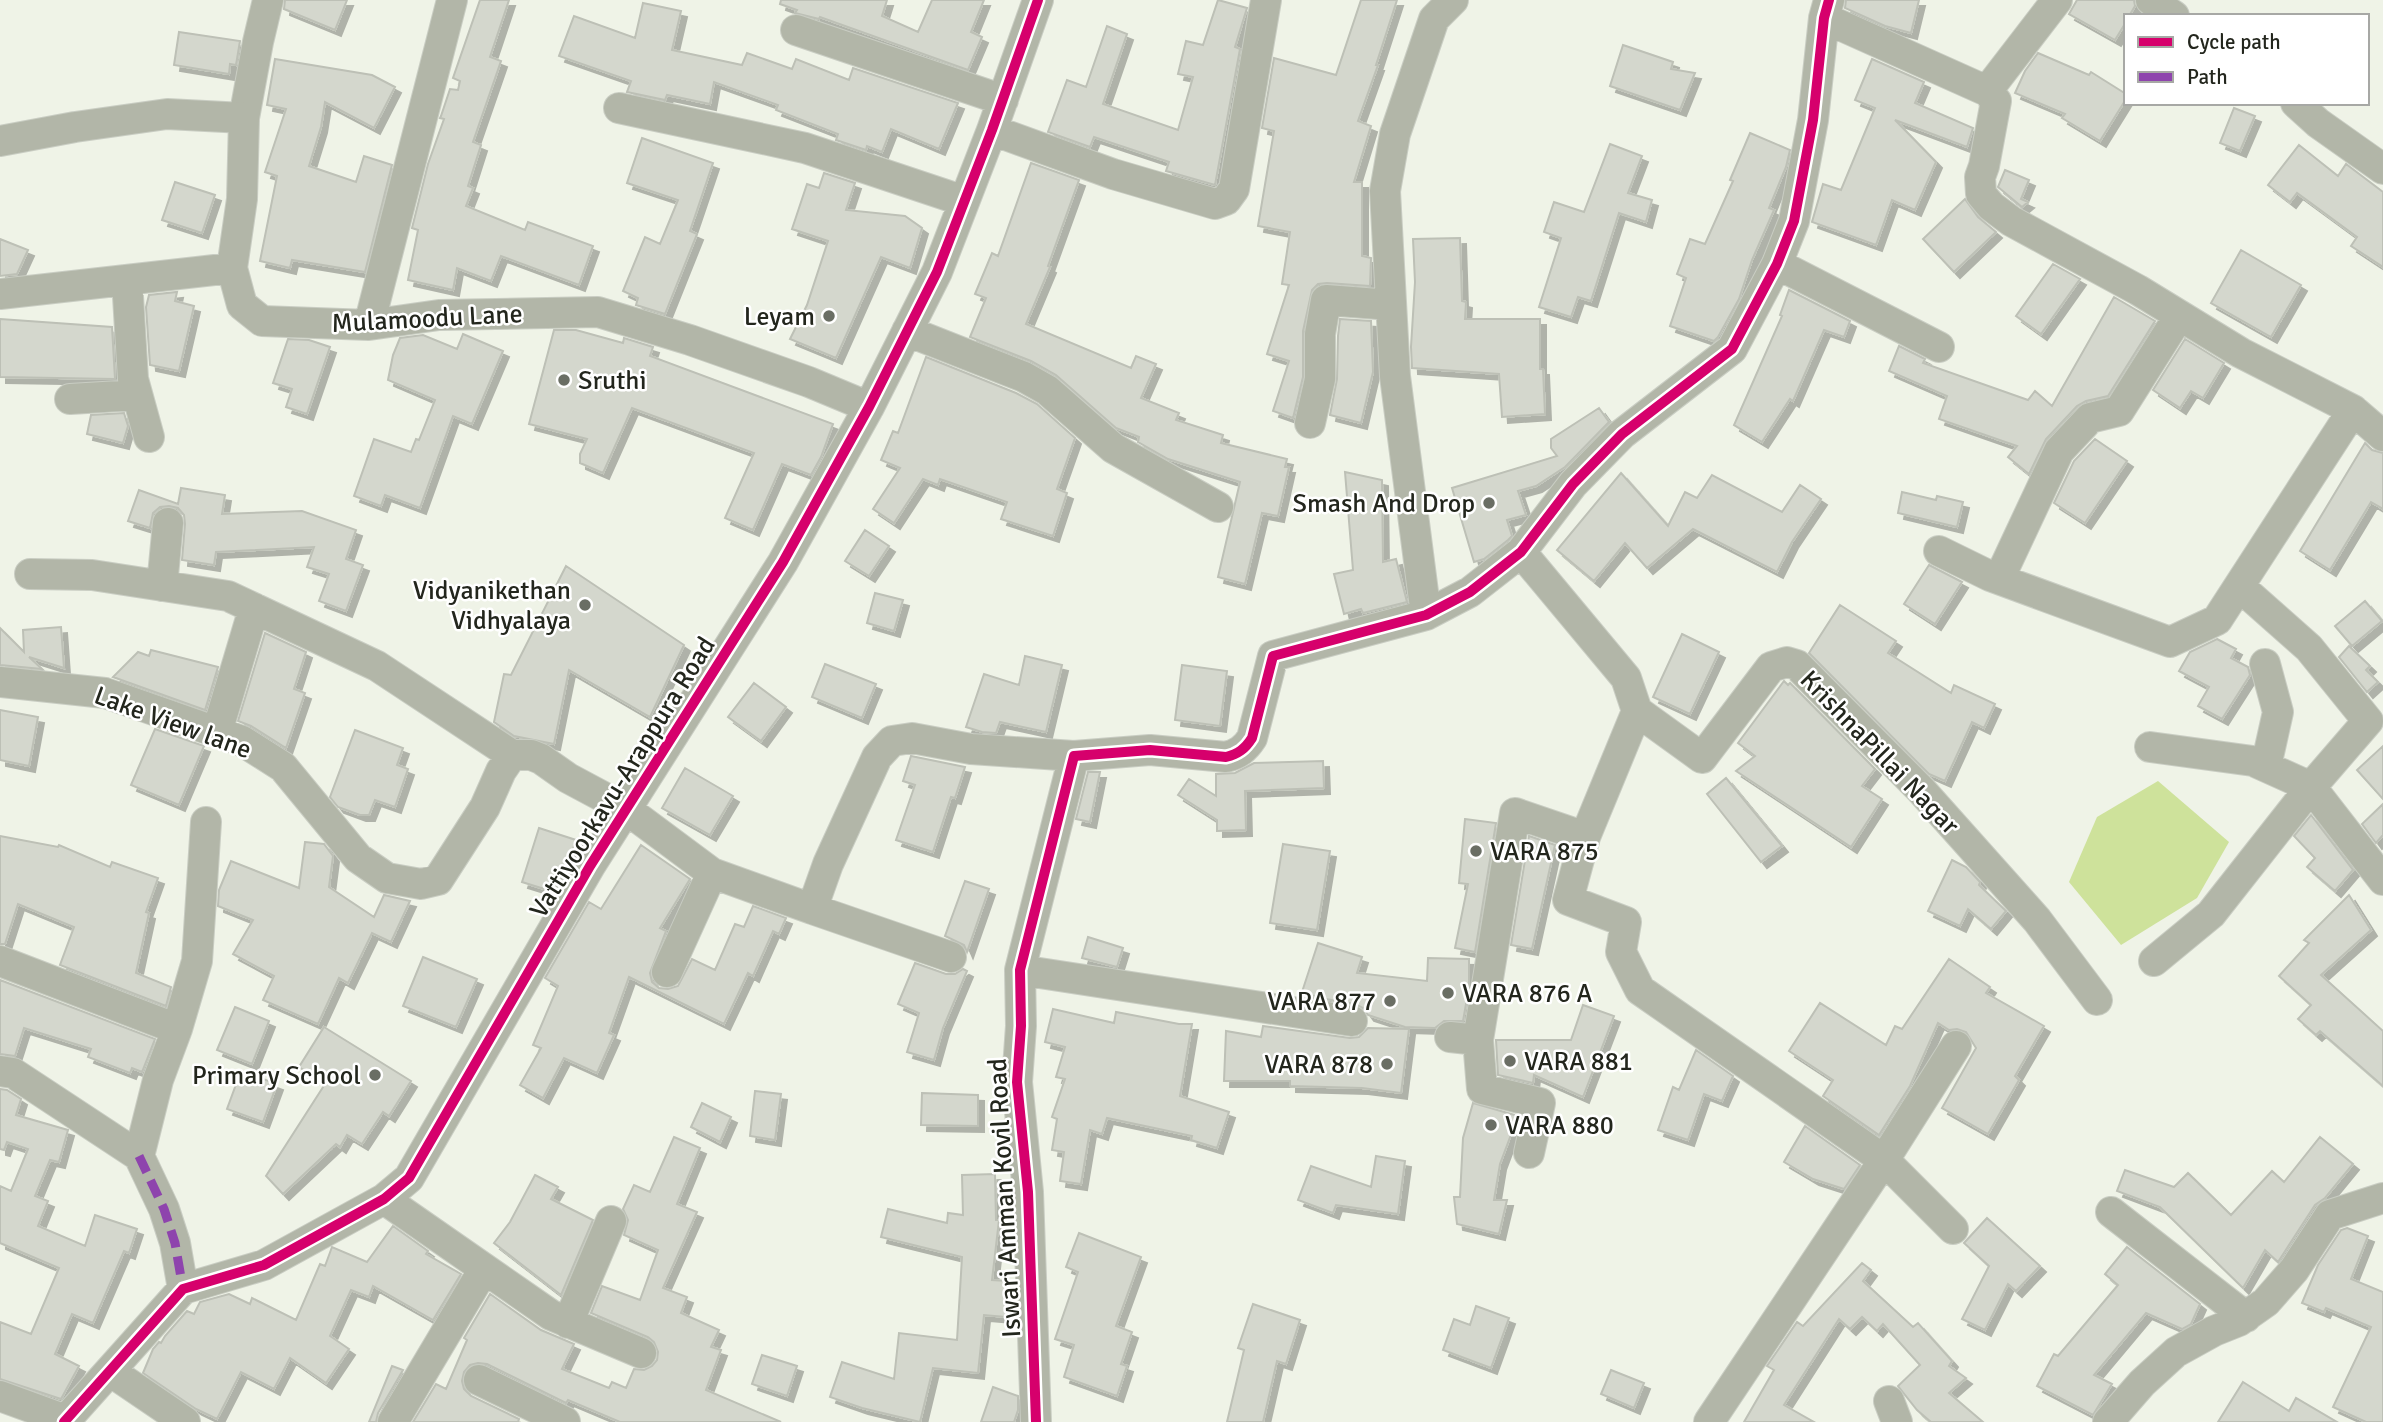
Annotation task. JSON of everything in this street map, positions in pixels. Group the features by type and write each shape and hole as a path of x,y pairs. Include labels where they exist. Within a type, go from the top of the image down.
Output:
{"street":[{"name":"Mulamoodu Lane","path":"268,0 244,118 242,198 232,268 242,305 262,321 369,326 439,315 597,312 690,340 809,382 869,407"},
{"path":"369,326 452,0"},
{"name":"Vattiyoorkavu-Arappura Road","path":"183,1289 264,1265 384,1199 409,1178 590,866 783,562 869,407 937,272 992,130 1038,0"},
{"path":"992,130 1113,174 1215,204 1226,200 1234,189 1266,0"},
{"path":"1426,615 1395,376 1385,191 1395,134 1434,19 1453,0"},
{"path":"1987,91 2057,0"},
{"path":"2151,0 2171,14"},
{"path":"811,909 828,864 877,757 892,741 912,738 971,749 1074,756 1150,750 1226,757 1236,755 1252,738 1273,656 1426,615 1470,592 1521,552 1573,484 1622,434 1732,349 1777,264 1794,221 1813,120 1827,9 1987,91 1996,101 1980,177 1981,194 1991,206 2011,221 2138,290 2241,353 2353,410 2383,436"},
{"path":"796,30 1003,100"},
{"path":"2298,105 2318,123 2383,169"},
{"path":"619,108 805,148 964,201"},
{"path":"0,141 167,114 244,118"},
{"path":"1777,264 1939,347"},
{"path":"0,294 232,268"},
{"path":"127,280 133,379 149,437"},
{"path":"1310,423 1320,379 1320,334 1326,300 1391,305"},
{"path":"1999,579 2059,451 2090,418 2119,411 2179,316"},
{"path":"907,331 1024,377 1047,390 1113,448 1218,507"},
{"path":"70,399 137,395"},
{"path":"1939,551 1999,579 2170,642 2217,620 2353,410"},
{"path":"162,586 168,523"},
{"path":"1521,552 1626,678 1637,710 1585,837 1568,900 1626,922 1621,952 1640,990 1884,1160 1954,1229"},
{"path":"30,574 92,575 228,596 377,666 512,755 531,755 541,759 568,778 626,809 712,873 951,957"},
{"path":"2154,961 2211,914 2311,787 2368,720 2309,648 2239,586"},
{"path":"217,732 254,608"},
{"name":"KrishnaPillai Nagar","path":"1637,710 1702,758 1771,667 1787,662 1797,665 1921,790 2037,920 2097,1000"},
{"path":"2265,664 2278,712 2266,766"},
{"name":"Lake View lane","path":"0,682 105,693 242,741 283,767 358,858 387,878 422,884 438,880 485,807 501,771 512,755"},
{"path":"2150,747 2253,761 2311,787 2383,880"},
{"name":"Iswari Amman Kovil Road","path":"1036,1422 1028,1192 1017,1082 1021,1026 1020,970 1074,756"},
{"path":"1528,1153 1540,1103 1482,1089 1464,1038 1515,813 1585,837"},
{"path":"139,1156 158,1080 177,1029 197,961 206,822"},
{"path":"667,972 712,873"},
{"path":"0,961 177,1029"},
{"path":"1020,970 1352,1021"},
{"path":"1709,1422 1884,1160 1956,1046"},
{"path":"0,1070 13,1073 139,1156 164,1209 175,1243 183,1289 65,1421 0,1396"},
{"path":"2108,1422 2142,1383 2176,1352 2246,1317 2266,1302 2294,1270 2330,1215 2383,1198"},
{"path":"384,1199 551,1315 641,1353"},
{"path":"2111,1212 2246,1317"},
{"path":"568,1322 611,1221"},
{"path":"393,1422 484,1269"},
{"path":"110,1371 185,1422"},
{"path":"479,1380 565,1422"}],"shaded area":[{"path":"2158,781 2229,842 2197,898 2121,945 2069,882 2097,817"}],"building":[{"path":"285,0 347,0 335,30 284,9"},
{"path":"480,0 509,0 490,57 501,61 473,142 481,145 468,186 473,188 466,206 525,230 528,222 593,246 579,285 501,256 491,281 457,268 453,290 408,280 418,230 412,228 428,164 444,119 440,118 450,89 458,90 460,81 453,78"},
{"path":"781,0 887,0 882,16 918,32 932,0 984,0 971,32 982,37 968,70 820,17 819,19 795,13 797,10 780,4"},
{"path":"1218,0 1247,8 1235,47 1240,49 1215,185 1166,171 1169,162 1094,137 1090,147 1048,132 1067,80 1086,87 1107,26 1127,34 1103,104 1178,130 1193,77 1178,74 1186,41 1203,45"},
{"path":"1361,0 1397,0 1358,121 1371,126 1354,182 1362,182 1362,256 1371,258 1370,286 1327,283 1318,284 1312,290 1303,331 1303,377 1293,418 1273,411 1289,361 1267,354 1289,285 1282,284 1290,232 1258,226 1274,131 1262,128 1274,58 1336,75"},
{"path":"1846,0 1919,0 1911,33 1885,26 1845,8"},
{"path":"2077,0 2134,0 2135,6 2130,14 2124,14 2124,25 2115,40 2069,14"},
{"path":"643,3 681,11 672,50 742,65 747,53 792,69 796,59 849,80 853,68 958,103 939,149 891,129 882,152 867,146 866,150 836,140 838,134 776,110 778,105 714,82 710,104 667,95 665,100 627,92 631,81 559,56 574,16 635,38"},
{"path":"179,32 240,41 236,65 230,64 229,74 174,65"},
{"path":"1623,45 1673,62 1671,69 1695,73 1680,110 1610,86"},
{"path":"2038,53 2089,75 2091,72 2124,93 2124,102 2100,141 2062,118 2065,114 2015,93 2025,71"},
{"path":"275,59 372,75 395,87 374,128 325,102 321,127 309,166 356,182 364,156 392,165 365,272 292,260 290,268 260,261 277,176 265,172 286,109 267,105"},
{"path":"1872,59 1924,82 1915,103 1973,128 1967,147 1895,120 1936,162 1915,210 1892,200 1876,245 1812,222 1823,184 1841,190 1875,108 1855,100"},
{"path":"2234,108 2255,116 2240,151 2220,143"},
{"path":"1750,133 1790,150 1769,208 1774,210 1752,260 1739,299 1714,341 1670,326 1686,278 1677,274 1690,239 1705,244 1733,181 1730,180"},
{"path":"642,138 713,163 690,231 697,234 665,314 636,305 638,298 623,291 645,237 660,244 678,200 627,183"},
{"path":"1610,144 1642,156 1628,193 1652,200 1646,222 1619,213 1591,301 1578,297 1571,317 1539,307 1561,238 1544,232 1554,202 1584,212"},
{"path":"2299,145 2338,176 2346,164 2383,192 2383,267 2351,246 2357,237 2297,193 2290,202 2268,185"},
{"path":"1031,163 1079,180 1048,266 1050,267 1026,324 1131,368 1136,356 1156,364 1141,398 1179,413 1176,420 1223,435 1221,443 1287,459 1285,467 1289,467 1278,516 1262,513 1245,584 1218,577 1240,482 1168,459 1138,442 1139,437 1116,428 1056,375 1031,361 970,337 986,298 975,294 992,253 998,256"},
{"path":"2005,170 2029,180 2021,199 2028,202 2022,207 1998,187"},
{"path":"824,173 855,183 846,210 905,216 922,228 910,268 881,257 836,358 790,339 807,305 828,241 792,229 807,184 819,188"},
{"path":"175,182 215,195 202,233 162,220"},
{"path":"1965,199 1978,217 1996,232 1954,272 1923,239"},
{"path":"1460,238 1465,319 1540,319 1540,369 1543,369 1545,414 1502,417 1499,374 1412,368 1415,282 1413,239"},
{"path":"0,239 28,250 17,274 0,276"},
{"path":"2241,250 2301,285 2271,337 2211,303"},
{"path":"2053,264 2080,279 2041,334 2016,316"},
{"path":"1789,290 1850,321 1844,337 1824,330 1793,401 1790,399 1762,442 1734,425 1782,316 1780,315"},
{"path":"177,292 175,301 194,306 179,371 150,365 146,307 149,295"},
{"path":"2114,297 2155,321 2108,396 2077,406 2046,439 2029,474 2008,457 2017,446 1939,419 1947,396 1889,371 1899,346 1925,359 1923,363 2028,400 2035,391 2052,406"},
{"path":"0,319 112,327 115,379 0,377"},
{"path":"1340,319 1371,321 1373,372 1361,423 1330,415 1337,379"},
{"path":"554,330 576,330 623,343 624,338 653,347 650,356 833,424 821,457 811,475 782,464 753,530 725,518 754,453 632,408 603,473 580,463 580,454 587,439 529,424"},
{"path":"463,334 503,351 472,424 453,416 420,508 385,495 381,506 354,496 374,439 411,452 416,439 419,440 435,400 388,380 400,338 423,335 457,349"},
{"path":"288,339 309,340 330,347 307,414 286,407 292,389 273,383"},
{"path":"2185,339 2224,363 2203,398 2191,391 2180,408 2153,390"},
{"path":"926,357 1037,404 1075,438 1057,489 1067,493 1053,536 1001,519 1007,502 940,479 938,485 923,479 894,523 873,509 900,468 881,460 893,431 898,433"},
{"name":"Smash And Drop","path":"1599,408 1609,422 1565,467 1536,486 1518,491 1526,515 1507,520 1512,536 1484,559 1474,562 1452,488 1557,456 1551,448 1551,439"},
{"path":"124,413 128,426 123,443 87,434 91,415"},
{"path":"2095,439 2127,461 2085,523 2054,503 2074,461"},
{"path":"2365,443 2372,450 2383,453 2383,509 2371,502 2330,570 2300,551"},
{"path":"1345,472 1382,480 1383,562 1396,559 1407,602 1363,613 1361,609 1344,614 1334,574 1353,570"},
{"path":"1621,473 1668,526 1685,492 1697,498 1712,475 1782,512 1800,485 1821,499 1792,542 1777,572 1693,529 1647,568 1625,543 1594,581 1557,550"},
{"path":"181,488 225,495 222,514 302,511 356,530 346,559 363,565 346,611 319,601 329,574 307,567 314,547 216,552 214,565 182,560 185,524 184,515 178,508 160,507 153,513 150,528 128,521 139,490 178,504"},
{"path":"1902,492 1936,500 1937,496 1963,502 1957,527 1898,513"},
{"path":"865,530 889,546 869,576 845,561"},
{"path":"1929,565 1962,582 1935,624 1904,604"},
{"name":"Vidyanikethan Vidhyalaya","path":"566,566 684,645 650,717 569,670 554,744 514,736 494,722 504,674 511,675"},
{"path":"875,593 903,600 894,631 867,623"},
{"path":"2365,601 2382,621 2352,646 2335,626"},
{"path":"1840,605 1896,641 1888,653 1951,693 1954,685 1995,704 1984,728 1972,722 1945,781 1929,774 1809,653"},
{"path":"61,627 64,668 29,657 42,669 0,665 0,628 24,652 23,630"},
{"path":"265,633 306,652 294,689 305,693 286,748 238,721"},
{"path":"1682,634 1719,652 1690,714 1653,697"},
{"path":"2217,639 2236,649 2231,658 2248,667 2250,675 2222,719 2198,706 2209,687 2179,671 2190,652"},
{"path":"2349,646 2370,666 2366,670 2378,682 2367,692 2339,657"},
{"path":"151,650 218,667 205,710 113,677 138,652 149,656"},
{"path":"1025,656 1062,665 1046,732 1000,722 996,733 966,727 984,674 1019,685"},
{"path":"825,664 876,684 862,718 812,697"},
{"path":"1182,665 1227,671 1220,726 1175,720"},
{"path":"1784,681 1788,685 1790,683 1875,769 1862,786 1882,799 1851,847 1736,771 1755,756 1738,743"},
{"path":"754,683 786,707 761,741 728,717"},
{"path":"0,710 38,717 29,766 0,760"},
{"path":"155,729 204,746 179,805 131,785"},
{"path":"355,730 403,748 397,765 408,769 395,807 375,800 369,815 360,815 338,807 330,797"},
{"path":"2383,746 2383,799 2357,770"},
{"path":"911,756 965,767 955,798 951,797 933,852 896,840 915,785 903,781"},
{"path":"1323,761 1324,788 1245,791 1246,830 1217,831 1217,820 1178,795 1189,779 1216,796 1216,774 1235,773 1254,763"},
{"path":"685,768 733,796 710,835 662,808"},
{"path":"1088,772 1100,772 1090,822 1076,819"},
{"path":"1726,778 1782,846 1761,862 1707,794"},
{"path":"2383,804 2383,835 2376,843 2362,824"},
{"path":"2311,815 2353,870 2335,891 2307,867 2315,858 2294,836"},
{"path":"1465,819 1496,823 1475,952 1455,948 1468,884 1459,883"},
{"path":"539,828 576,840 564,875 554,892 522,882"},
{"path":"0,836 58,847 59,845 110,867 112,862 158,878 146,912 149,913 136,973 171,987 166,1006 60,965 74,927 18,904 5,944 0,944"},
{"path":"1529,836 1555,845 1532,949 1511,945"},
{"path":"305,842 324,844 333,856 329,887 374,917 384,895 410,901 391,942 372,933 348,983 339,978 318,1024 263,1000 274,976 233,954 253,920 218,906 219,890 231,861 299,888"},
{"path":"1283,844 1330,851 1317,930 1270,923"},
{"path":"641,845 690,879 660,928 666,931 650,973 652,982 659,988 678,986 692,959 715,970 735,924 744,927 753,906 786,918 779,934 773,931 753,976 748,973 724,1024 629,977 609,1033 614,1035 597,1073 564,1058 543,1098 520,1085 541,1048 533,1045 558,986 545,978 589,902 601,909"},
{"path":"1952,860 1966,867 1980,882 1979,885 2006,911 1991,929 1968,909 1960,926 1928,911"},
{"path":"965,881 989,889 967,952 964,945 945,936"},
{"path":"2349,895 2371,930 2321,975 2383,1031 2383,1086 2320,1031 2316,1035 2298,1019 2311,1005 2279,976 2309,943 2304,940"},
{"path":"1088,937 1123,948 1117,967 1082,958"},
{"path":"1318,943 1362,957 1357,973 1427,981 1428,958 1469,959 1469,987 1463,1021 1444,1021 1435,1028 1405,1027 1368,1015 1363,1008 1355,1004 1302,992"},
{"path":"423,957 477,979 456,1027 403,1006"},
{"path":"1949,959 1990,987 1986,993 2044,1026 2015,1076 2019,1080 1988,1134 1942,1108 1976,1048 1966,1032 1949,1030 1938,1023 1910,1086 1879,1135 1823,1096 1833,1080 1789,1051 1820,1003 1886,1045 1895,1026 1902,1029"},
{"path":"915,963 946,974 955,974 963,969 967,971 943,1028 934,1060 907,1052 919,1013 898,1004"},
{"path":"0,980 155,1039 142,1072 132,1068 130,1073 88,1057 91,1049 24,1028 15,1056 0,1054"},
{"path":"1583,1005 1614,1016 1583,1097 1534,1075 1533,1083 1498,1075 1496,1040 1571,1040"},
{"path":"235,1007 269,1021 252,1064 217,1050"},
{"path":"1053,1009 1114,1023 1116,1012 1192,1024 1180,1096 1229,1112 1217,1148 1191,1140 1192,1136 1107,1118 1102,1134 1090,1130 1081,1184 1060,1181 1064,1152 1052,1150 1057,1119 1052,1117 1065,1079 1056,1077 1065,1047 1045,1042"},
{"path":"1263,1026 1350,1038 1359,1037 1368,1028 1409,1029 1401,1093 1362,1088 1290,1086 1290,1081 1224,1081 1226,1031 1261,1037"},
{"path":"324,1027 411,1081 389,1116 383,1112 362,1144 347,1135 340,1147 336,1144 283,1194 266,1176 325,1084 299,1067"},
{"path":"1696,1050 1733,1076 1722,1101 1704,1094 1688,1140 1658,1130 1673,1087 1679,1090"},
{"path":"241,1071 277,1084 263,1122 227,1109"},
{"path":"0,1089 7,1090 21,1099 16,1115 68,1130 59,1162 50,1160 35,1196 48,1201 38,1226 85,1246 95,1215 137,1229 129,1253 124,1251 93,1323 72,1314 55,1354 79,1366 61,1399 0,1379 0,1322 31,1334 59,1268 0,1243 0,1186 11,1191 28,1149 7,1142 4,1150 0,1149"},
{"path":"755,1091 781,1094 775,1140 750,1136"},
{"path":"922,1093 978,1095 978,1126 921,1125"},
{"path":"702,1103 731,1117 720,1142 691,1127"},
{"path":"1473,1103 1518,1116 1500,1164 1494,1200 1507,1200 1499,1234 1457,1224 1454,1197 1460,1197 1463,1138"},
{"path":"1805,1126 1860,1165 1844,1189 1813,1179 1784,1162"},
{"path":"674,1137 700,1148 677,1204 697,1212 663,1288 687,1297 681,1313 719,1330 711,1347 721,1350 706,1390 781,1422 620,1422 568,1400 566,1403 487,1364 478,1363 470,1365 464,1372 464,1389 471,1396 519,1419 518,1422 413,1422 436,1384 446,1389 467,1340 464,1338 490,1294 541,1330 574,1344 562,1369 609,1388 612,1382 626,1388 634,1369 644,1370 652,1366 657,1360 658,1352 654,1342 591,1313 602,1286 640,1300 658,1250 624,1235 628,1220 623,1209 634,1185 650,1192"},
{"path":"2320,1137 2353,1164 2325,1198 2315,1205 2278,1262 2265,1250 2243,1288 2160,1207 2117,1191 2125,1170 2174,1187 2188,1173 2231,1215 2272,1171 2284,1182"},
{"path":"1376,1156 1405,1161 1398,1214 1336,1205 1333,1213 1298,1200 1311,1166 1371,1187"},
{"path":"995,1174 996,1220 999,1220 992,1280 1008,1281 1006,1317 984,1315 978,1373 933,1368 920,1422 830,1397 842,1362 894,1379 899,1333 957,1340 962,1257 881,1237 888,1209 947,1223 948,1213 963,1215 962,1175"},
{"path":"535,1175 558,1187 551,1199 593,1220 561,1295 494,1243 510,1222"},
{"path":"1987,1218 2040,1266 2016,1291 2008,1284 1985,1330 1962,1319 1989,1266 1964,1243"},
{"path":"393,1226 428,1251 426,1254 461,1274 433,1320 373,1286 369,1297 351,1290 330,1336 349,1349 326,1383 290,1358 274,1389 241,1372 217,1419 196,1409 143,1373 153,1349 187,1311 194,1314 200,1302 229,1294 250,1304 252,1298 296,1320 320,1264 325,1266 332,1247 367,1262"},
{"path":"2347,1228 2368,1236 2351,1279 2383,1292 2383,1422 2366,1422 2333,1407 2371,1327 2326,1308 2324,1312 2302,1303 2318,1265 2341,1230"},
{"path":"1079,1233 1141,1257 1116,1326 1132,1332 1121,1364 1127,1366 1117,1396 1064,1377 1074,1345 1055,1339 1078,1272 1066,1267"},
{"path":"2127,1247 2200,1304 2191,1324 2182,1329 2146,1313 2094,1375 2112,1384 2093,1415 2037,1386 2054,1354 2058,1356 2118,1285 2105,1274"},
{"path":"1862,1263 1871,1270 1863,1281 1913,1327 1918,1323 1952,1361 1949,1366 1966,1378 1949,1393 1983,1422 1931,1422 1917,1410 1898,1386 1920,1365 1883,1324 1877,1331 1862,1317 1850,1329 1839,1319 1784,1405 1814,1422 1744,1422 1774,1370 1767,1366 1797,1322 1803,1326"},
{"path":"1253,1304 1300,1320 1286,1364 1277,1361 1263,1422 1227,1422 1244,1350 1238,1348"},
{"path":"1476,1306 1509,1318 1491,1368 1443,1350 1454,1319 1470,1325"},
{"path":"762,1355 797,1366 787,1396 752,1384"},
{"path":"392,1366 403,1370 378,1413 376,1422 369,1422"},
{"path":"1611,1370 1644,1383 1634,1408 1601,1394"},
{"path":"2243,1382 2289,1411 2296,1398 2337,1422 2218,1422"},
{"path":"993,1387 1018,1396 1018,1410 1014,1422 981,1422"}],"marked path":[{"path":"139,1156 164,1209 175,1243 183,1289"}],"cycle path":[{"path":"64,1422 183,1289 264,1265 384,1199 409,1178 590,866 783,562 869,407 937,272 992,130 1038,0"},
{"path":"1036,1422 1028,1192 1017,1082 1021,1026 1020,970 1074,756 1150,750 1226,757 1238,753 1252,738 1273,656 1426,615 1470,592 1521,552 1573,484 1622,434 1732,349 1777,264 1794,221 1813,120 1824,18 1829,0"}],"place":[{"name":"Leyam","path":"829,316"},
{"name":"Sruthi","path":"564,380"},
{"name":"Smash And Drop","path":"1489,503"},
{"name":"Vidyanikethan Vidhyalaya","path":"585,605"},
{"name":"VARA 875","path":"1476,851"},
{"name":"VARA 876 A","path":"1448,993"},
{"name":"VARA 877","path":"1390,1001"},
{"name":"VARA 881","path":"1510,1061"},
{"name":"VARA 878","path":"1387,1064"},
{"name":"Primary School","path":"375,1075"},
{"name":"VARA 880","path":"1491,1125"}]}
